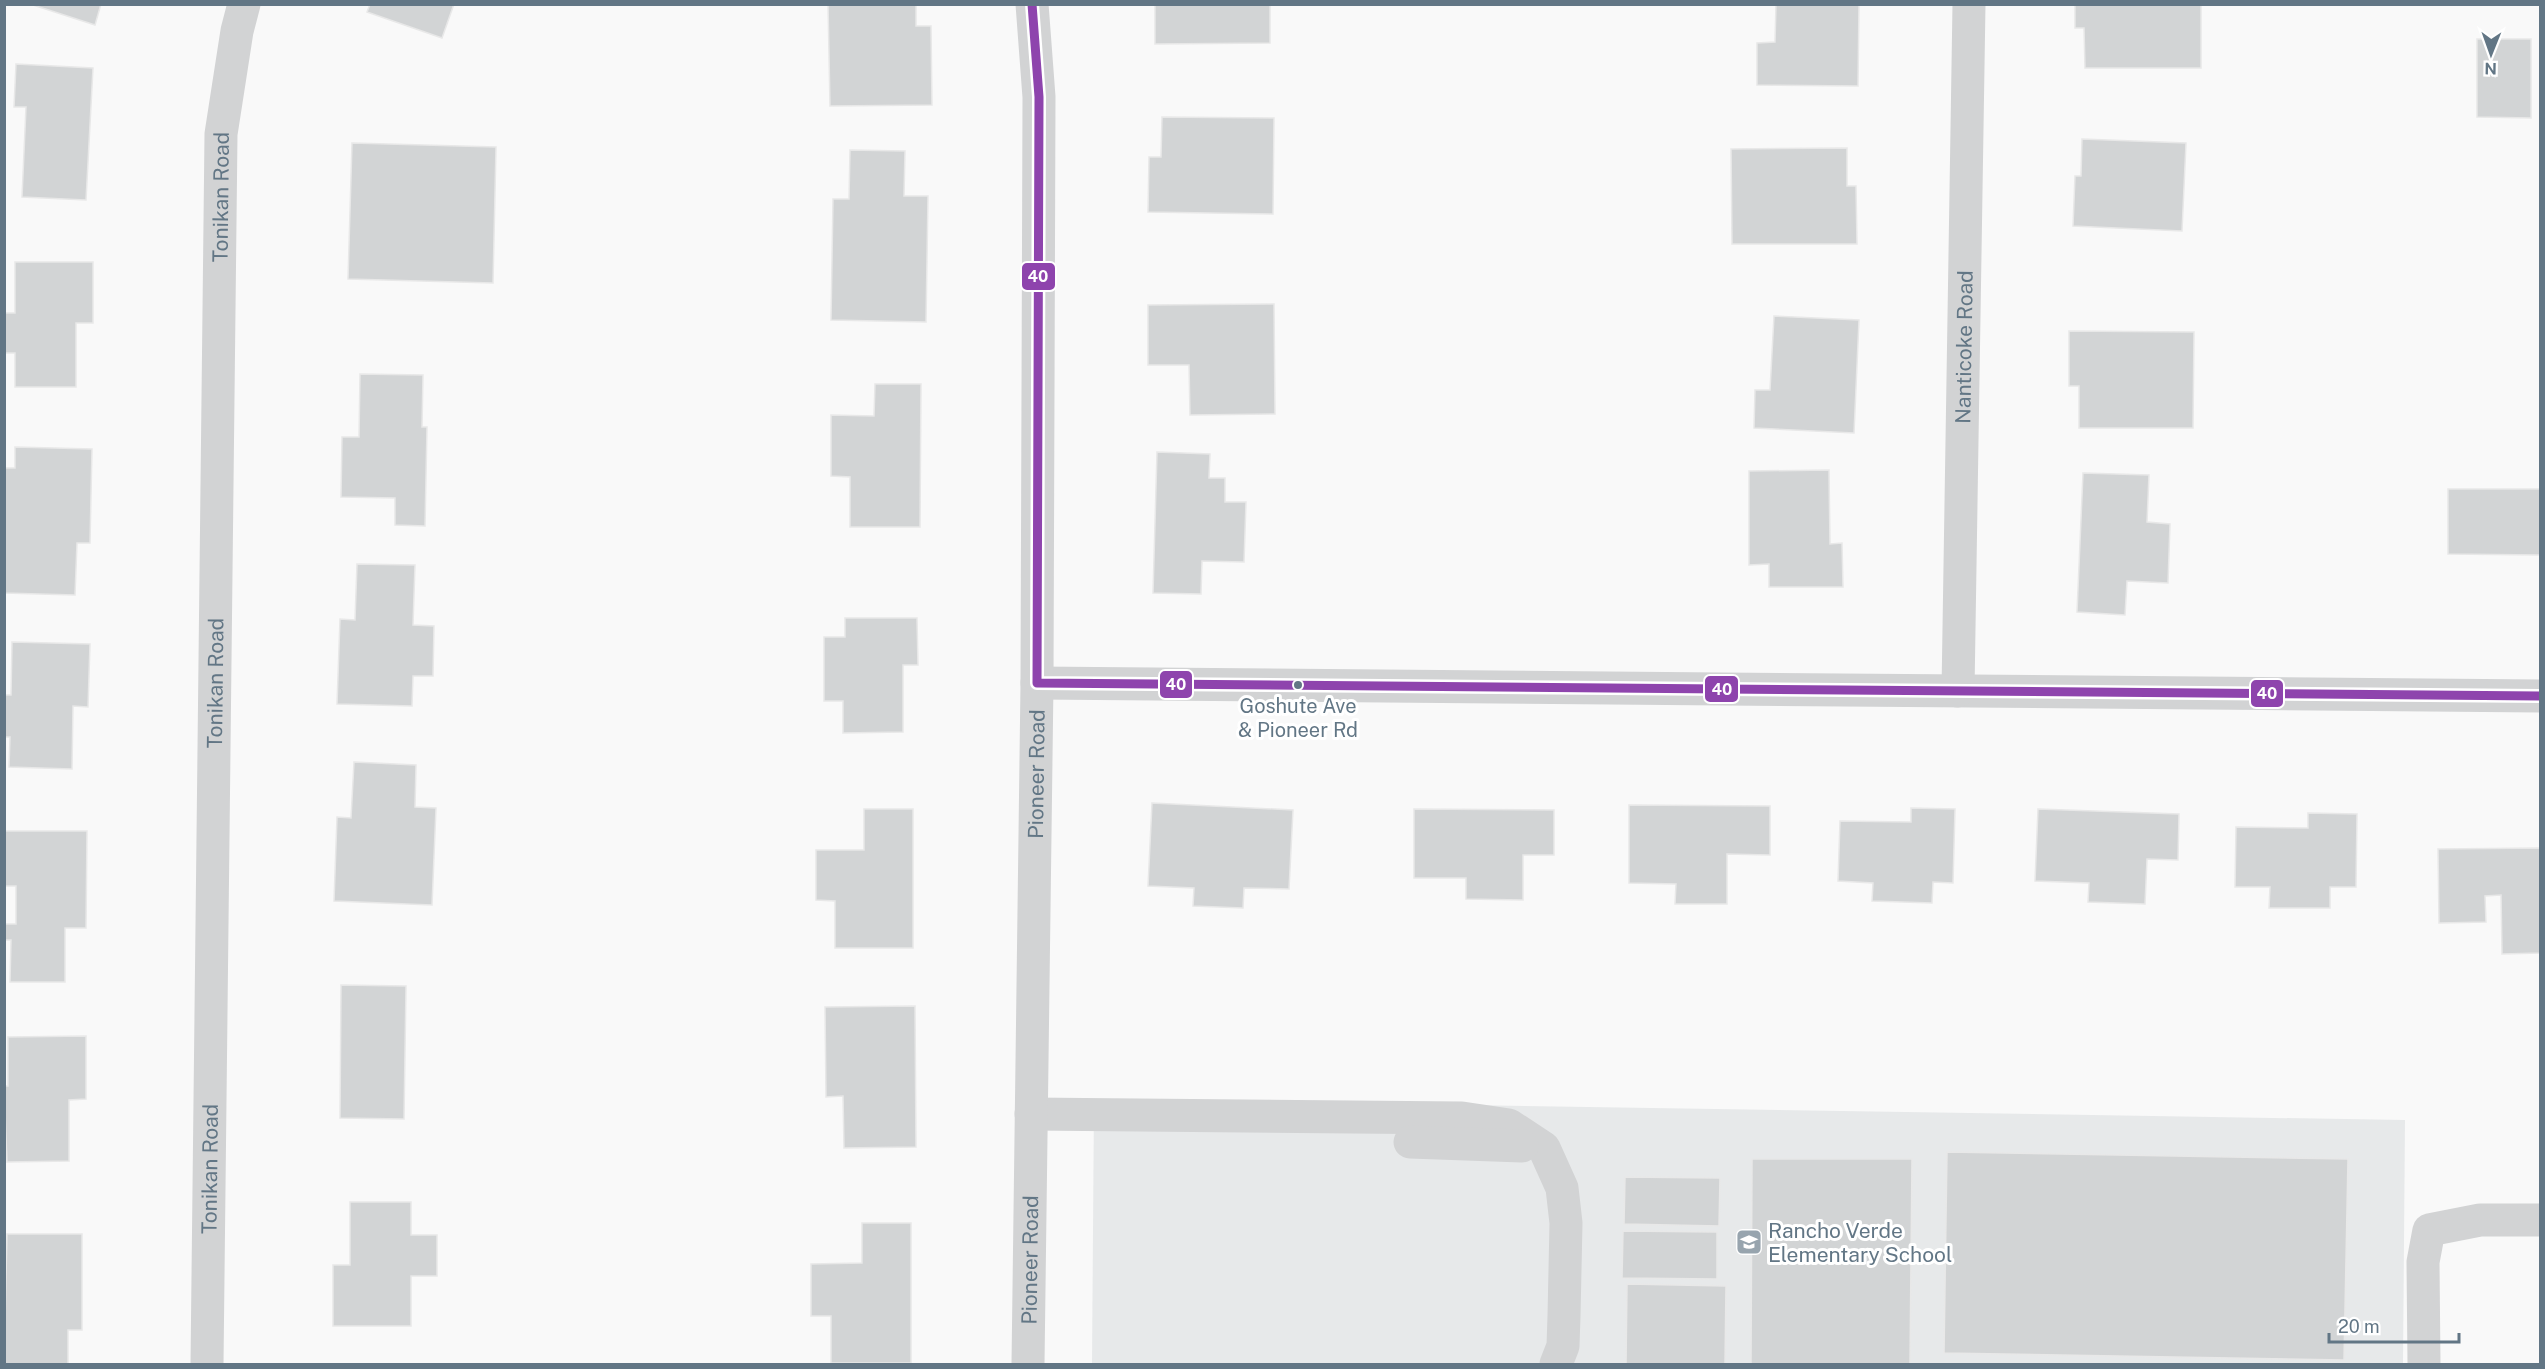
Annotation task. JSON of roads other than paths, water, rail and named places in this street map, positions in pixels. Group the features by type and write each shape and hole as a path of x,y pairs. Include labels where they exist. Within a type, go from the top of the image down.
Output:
{"street":[{"name":"Tonikan Road","path":"207,1365 221,134 237,31 244,4"},
{"name":"Pioneer Road","path":"1028,1365 1037,683 1039,97 1032,4"},
{"name":"Nanticoke Road","path":"1958,691 1969,4"},
{"path":"1037,683 2541,696"},
{"path":"1031,1114 1462,1118 1509,1125 1544,1148 1562,1188 1566,1223 1563,1346 1556,1365"},
{"path":"1410,1142 1544,1148"},
{"path":"2424,1365 2423,1262 2429,1230 2480,1220 2541,1220"}],"place":[{"name":"Goshute Ave & Pioneer Rd","path":"1298,685"},
{"name":"Rancho Verde Elementary School","path":"1749,1242"}]}
